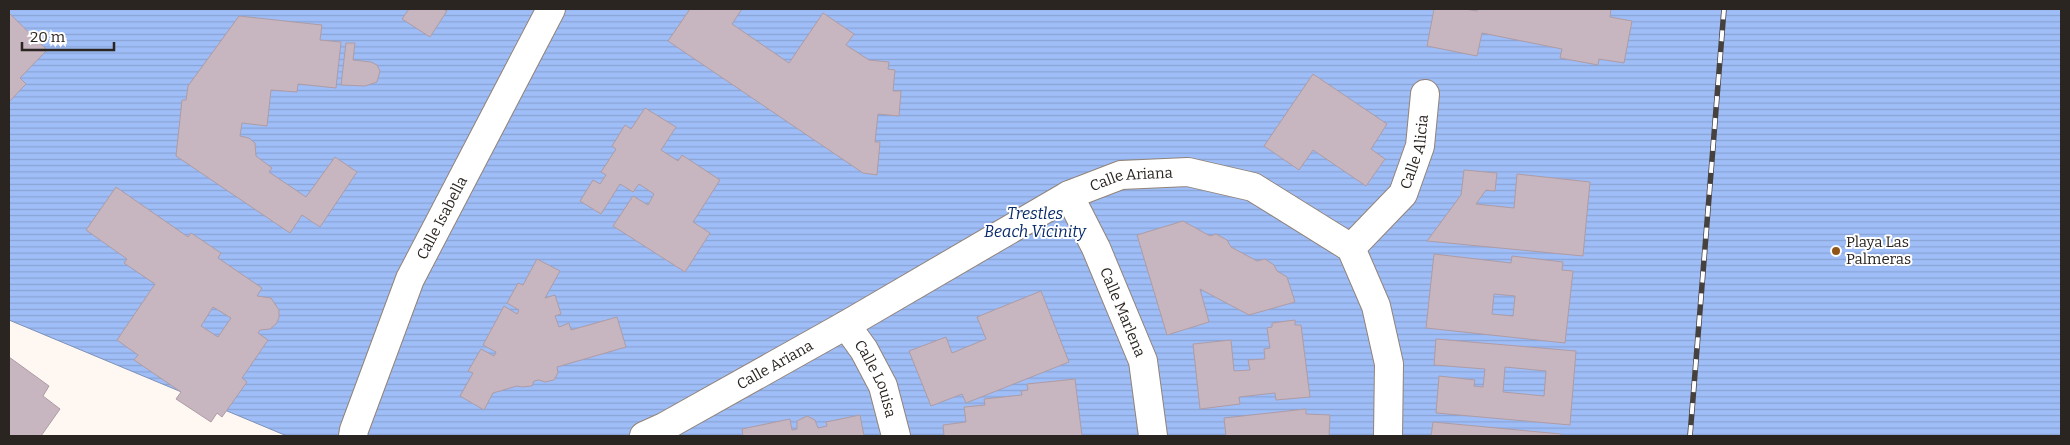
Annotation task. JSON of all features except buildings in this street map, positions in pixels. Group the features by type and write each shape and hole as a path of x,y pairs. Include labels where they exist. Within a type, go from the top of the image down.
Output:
{"street":[{"name":"Calle Isabella","path":"353,436 410,279 551,9"},
{"name":"Calle Alicia","path":"1351,248 1404,194 1420,146 1426,94"},
{"name":"Calle Ariana","path":"658,433 1069,195 1121,175 1188,172 1253,187 1351,248"},
{"name":"Calle Marlena","path":"1069,195 1096,248 1144,361 1153,436"},
{"path":"1351,248 1376,306 1389,364 1388,436"},
{"name":"Calle Louisa","path":"846,325 864,350 883,386 896,436"}],"water":[{"name":"Trestles Beach Vicinity","path":"9,9 2061,9 2061,436 287,436 9,320"}],"railway":[{"path":"1690,436 1724,9"}],"place":[{"name":"Playa Las Palmeras","path":"1836,251"}]}
